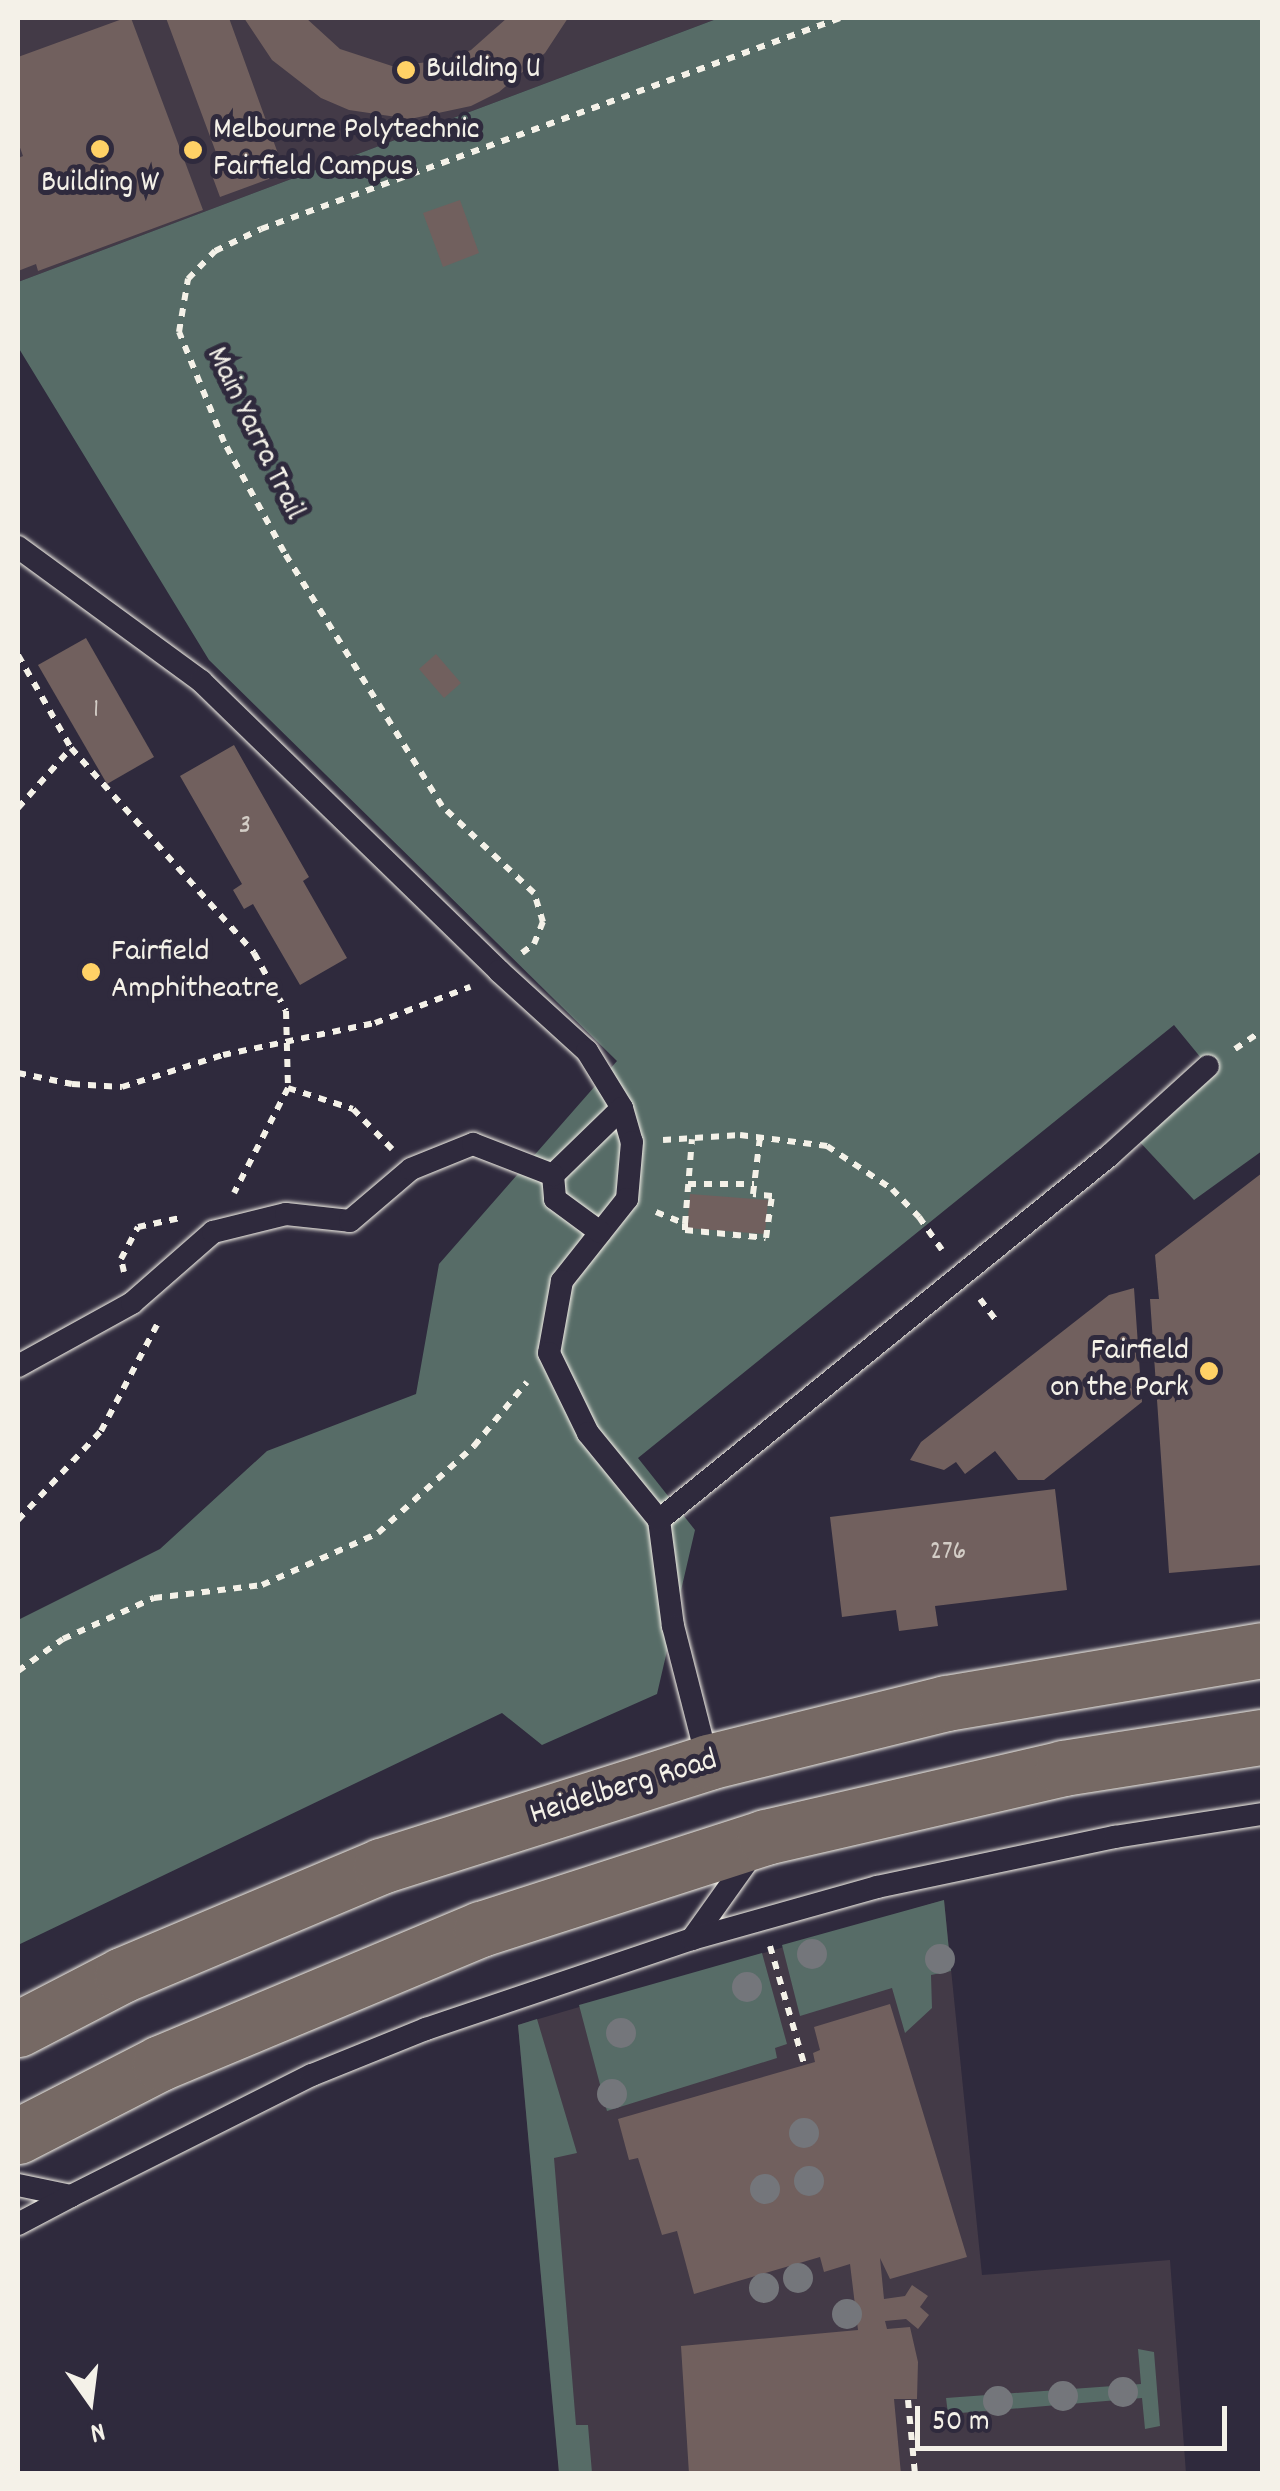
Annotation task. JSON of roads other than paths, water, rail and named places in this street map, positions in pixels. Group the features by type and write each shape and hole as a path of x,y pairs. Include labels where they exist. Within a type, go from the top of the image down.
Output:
{"main road":[{"name":"Heidelberg Road","path":"18,2029 122,1975 381,1866 708,1762 946,1703 1262,1650"},
{"path":"18,2136 160,2063 481,1929 765,1837 1063,1768 1262,1737"}],"lane":[{"path":"18,547 201,681 498,971 587,1051 622,1108 632,1142 627,1199 562,1282 549,1353 588,1433 659,1520 673,1626 708,1762"},
{"path":"659,1520 1110,1155 1208,1066"},
{"path":"553,1175 622,1108"},
{"path":"18,1366 132,1303 213,1232 286,1214 350,1221 411,1169 473,1144 553,1175"},
{"path":"553,1175 555,1199 600,1232"},
{"path":"18,2224 312,2075 426,2029 692,1939 895,1884 1115,1837 1262,1814"},
{"path":"692,1939 765,1837"},
{"path":"18,2186 72,2196"}],"place":[{"name":"Building U","path":"406,70"},
{"name":"Building W","path":"100,149"},
{"name":"Melbourne Polytechnic Fairfield Campus","path":"193,150"},
{"name":"Fairfield Amphitheatre","path":"91,972"},
{"name":"Fairfield on the Park","path":"1209,1371"}]}
